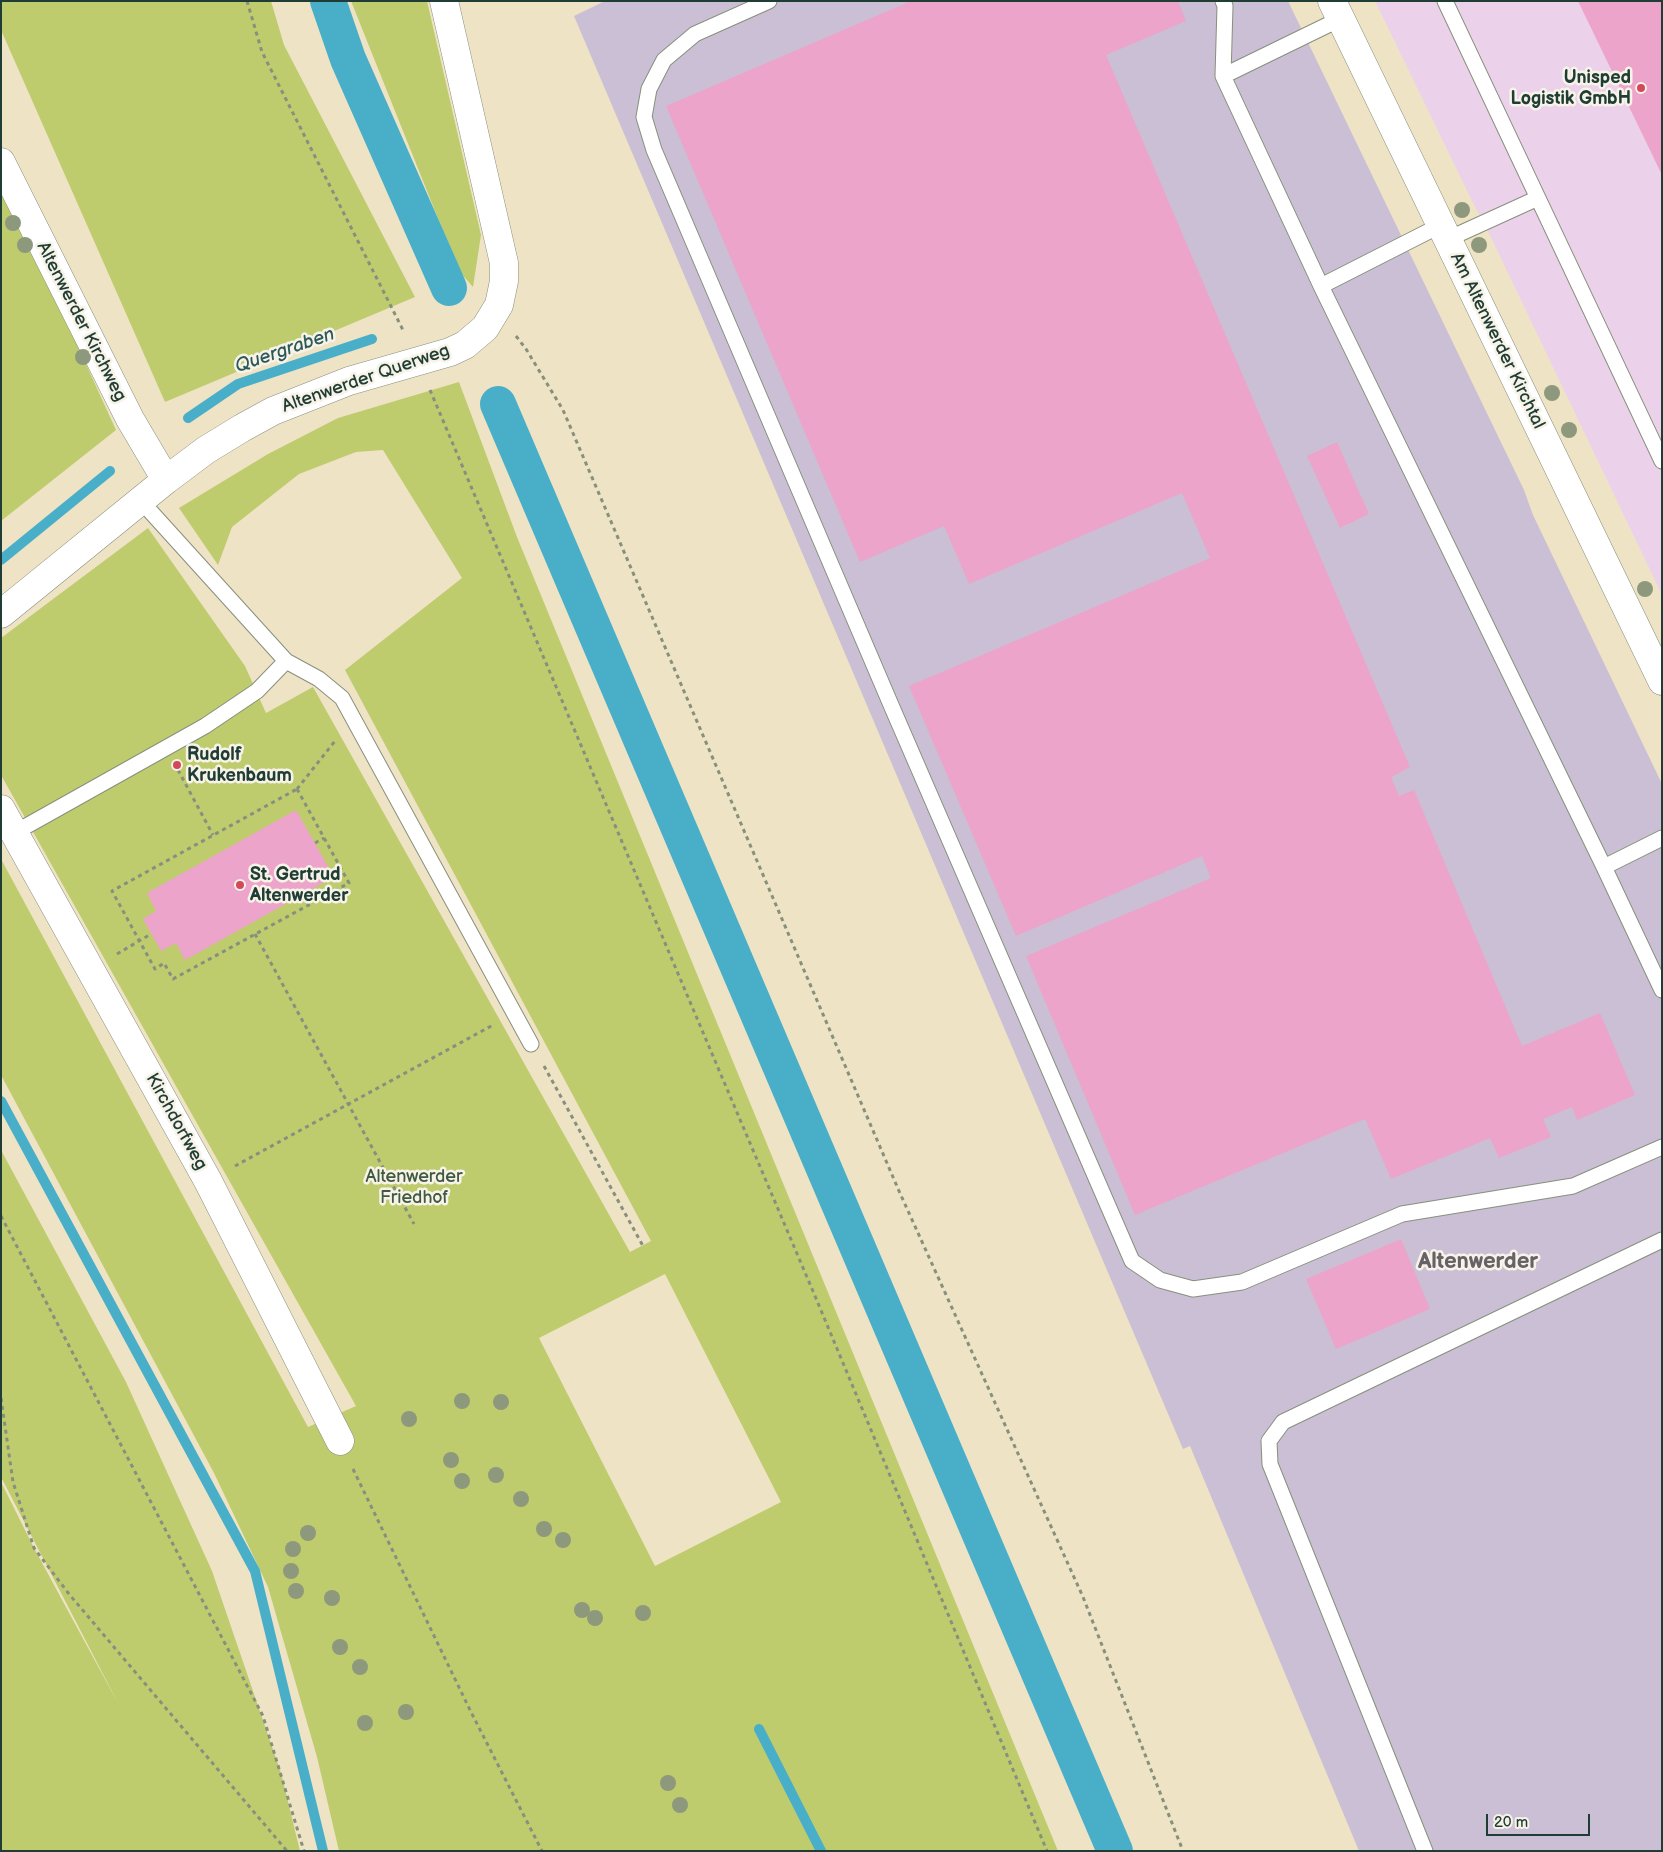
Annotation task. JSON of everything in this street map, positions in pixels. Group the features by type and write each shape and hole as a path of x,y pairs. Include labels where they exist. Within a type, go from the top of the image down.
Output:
{"street":[{"name":"Altenwerder Querweg","path":"1,614 166,480 206,450 273,411 349,381 450,352 465,345 485,328 499,305 503,292 504,263 444,1"},
{"name":"Am Altenwerder Kirchtal","path":"1336,10 1662,681"},
{"name":"Altenwerder Kirchweg","path":"1,162 130,419 166,480"},
{"name":"Kirchdorfweg","path":"1,809 208,1181 340,1441"}],"lane":[{"path":"768,1 695,34 664,60 649,89 644,118 654,150 1132,1261 1160,1280 1193,1289 1242,1282 1402,1214 1573,1186 1662,1147"},
{"path":"1222,1 1225,6 1223,76 1321,286 1662,990"},
{"path":"1445,1 1662,461"},
{"path":"1223,76 1336,10"},
{"path":"1321,286 1444,232 1538,198"},
{"path":"141,501 286,661 319,679 342,698 531,1044"},
{"path":"14,833 206,726 257,691 286,661"},
{"path":"1604,867 1662,838"},
{"path":"1425,1851 1270,1464 1269,1441 1283,1422 1662,1240"}],"path":[{"path":"247,1 262,52 383,287 418,362 816,1296 1046,1851"},
{"path":"492,316 514,334 526,349 563,410 899,1191 1082,1597 1183,1851"},
{"path":"297,789 349,883 173,979 164,964 154,969 112,891 297,789 339,735"},
{"path":"166,748 213,835"},
{"path":"315,843 324,838"},
{"path":"114,955 151,934"},
{"path":"255,934 414,1224"},
{"path":"208,1181 514,1013"},
{"path":"531,1044 643,1246"},
{"path":"1,1216 263,1716 304,1851"},
{"path":"1,1398 13,1482 34,1548 75,1602 287,1851"},
{"path":"340,1441 471,1712 542,1851"}],"shaded area":[{"path":"605,1 1288,1 1524,490 1533,515 1662,784 1662,1851 1359,1851 1190,1446 1183,1449 574,16"},
{"path":"1375,1 1662,1 1662,595 1484,223"}],"green space":[{"path":"1,1 271,1 284,45 415,297 165,402 1,30"},
{"path":"351,1 427,1 481,235 473,287 459,271"},
{"path":"1,178 116,430 1,521"},
{"name":"Altenwerder Friedhof","path":"459,382 517,537 1058,1851 339,1851 317,1757 268,1587 214,1473 1,1075 1,859 308,1427 356,1406 1,775 1,638 148,528 245,666 266,713 313,687 630,1252 651,1241 345,670 462,578 383,450 356,452 299,474 232,527 218,565 179,508 268,454 338,418","holes":["665,1274 781,1502 655,1566 539,1338"]},
{"path":"1,1150 126,1382 212,1571 281,1773 300,1851 1,1851 1,1482 34,1548 119,1705 1,1477"}],"building":[{"path":"911,1 1178,1 1186,21 1106,55 1410,767 1391,777 1399,796 1414,790 1522,1046 1600,1013 1635,1095 1577,1120 1572,1107 1543,1119 1551,1137 1499,1158 1490,1138 1391,1179 1365,1119 1135,1215 1026,956 1211,878 1202,856 1016,936 909,686 1210,558 1182,493 969,584 944,526 860,562 666,106"},
{"name":"Unisped Logistik GmbH","path":"1578,1 1662,1 1662,175"},
{"path":"1337,442 1369,514 1340,528 1307,456"},
{"name":"St. Gertrud Altenwerder","path":"296,810 334,877 185,960 176,943 161,951 143,919 156,911 147,893"},
{"path":"1401,1239 1430,1309 1336,1349 1306,1279"}],"waterway":[{"path":"328,1 348,59 449,288"},
{"name":"Quergraben","path":"188,418 238,384 372,339"},
{"path":"498,404 1115,1851"},
{"name":"Quergraben","path":"1,560 110,471"},
{"path":"1,1101 255,1571 323,1851"},
{"path":"759,1729 821,1851"}],"place":[{"name":"Unisped Logistik GmbH","path":"1641,88"},
{"name":"Rudolf Krukenbaum","path":"177,765"},
{"name":"St. Gertrud Altenwerder","path":"240,885"}],"district":[{"name":"Altenwerder","path":"1478,1262"}]}
